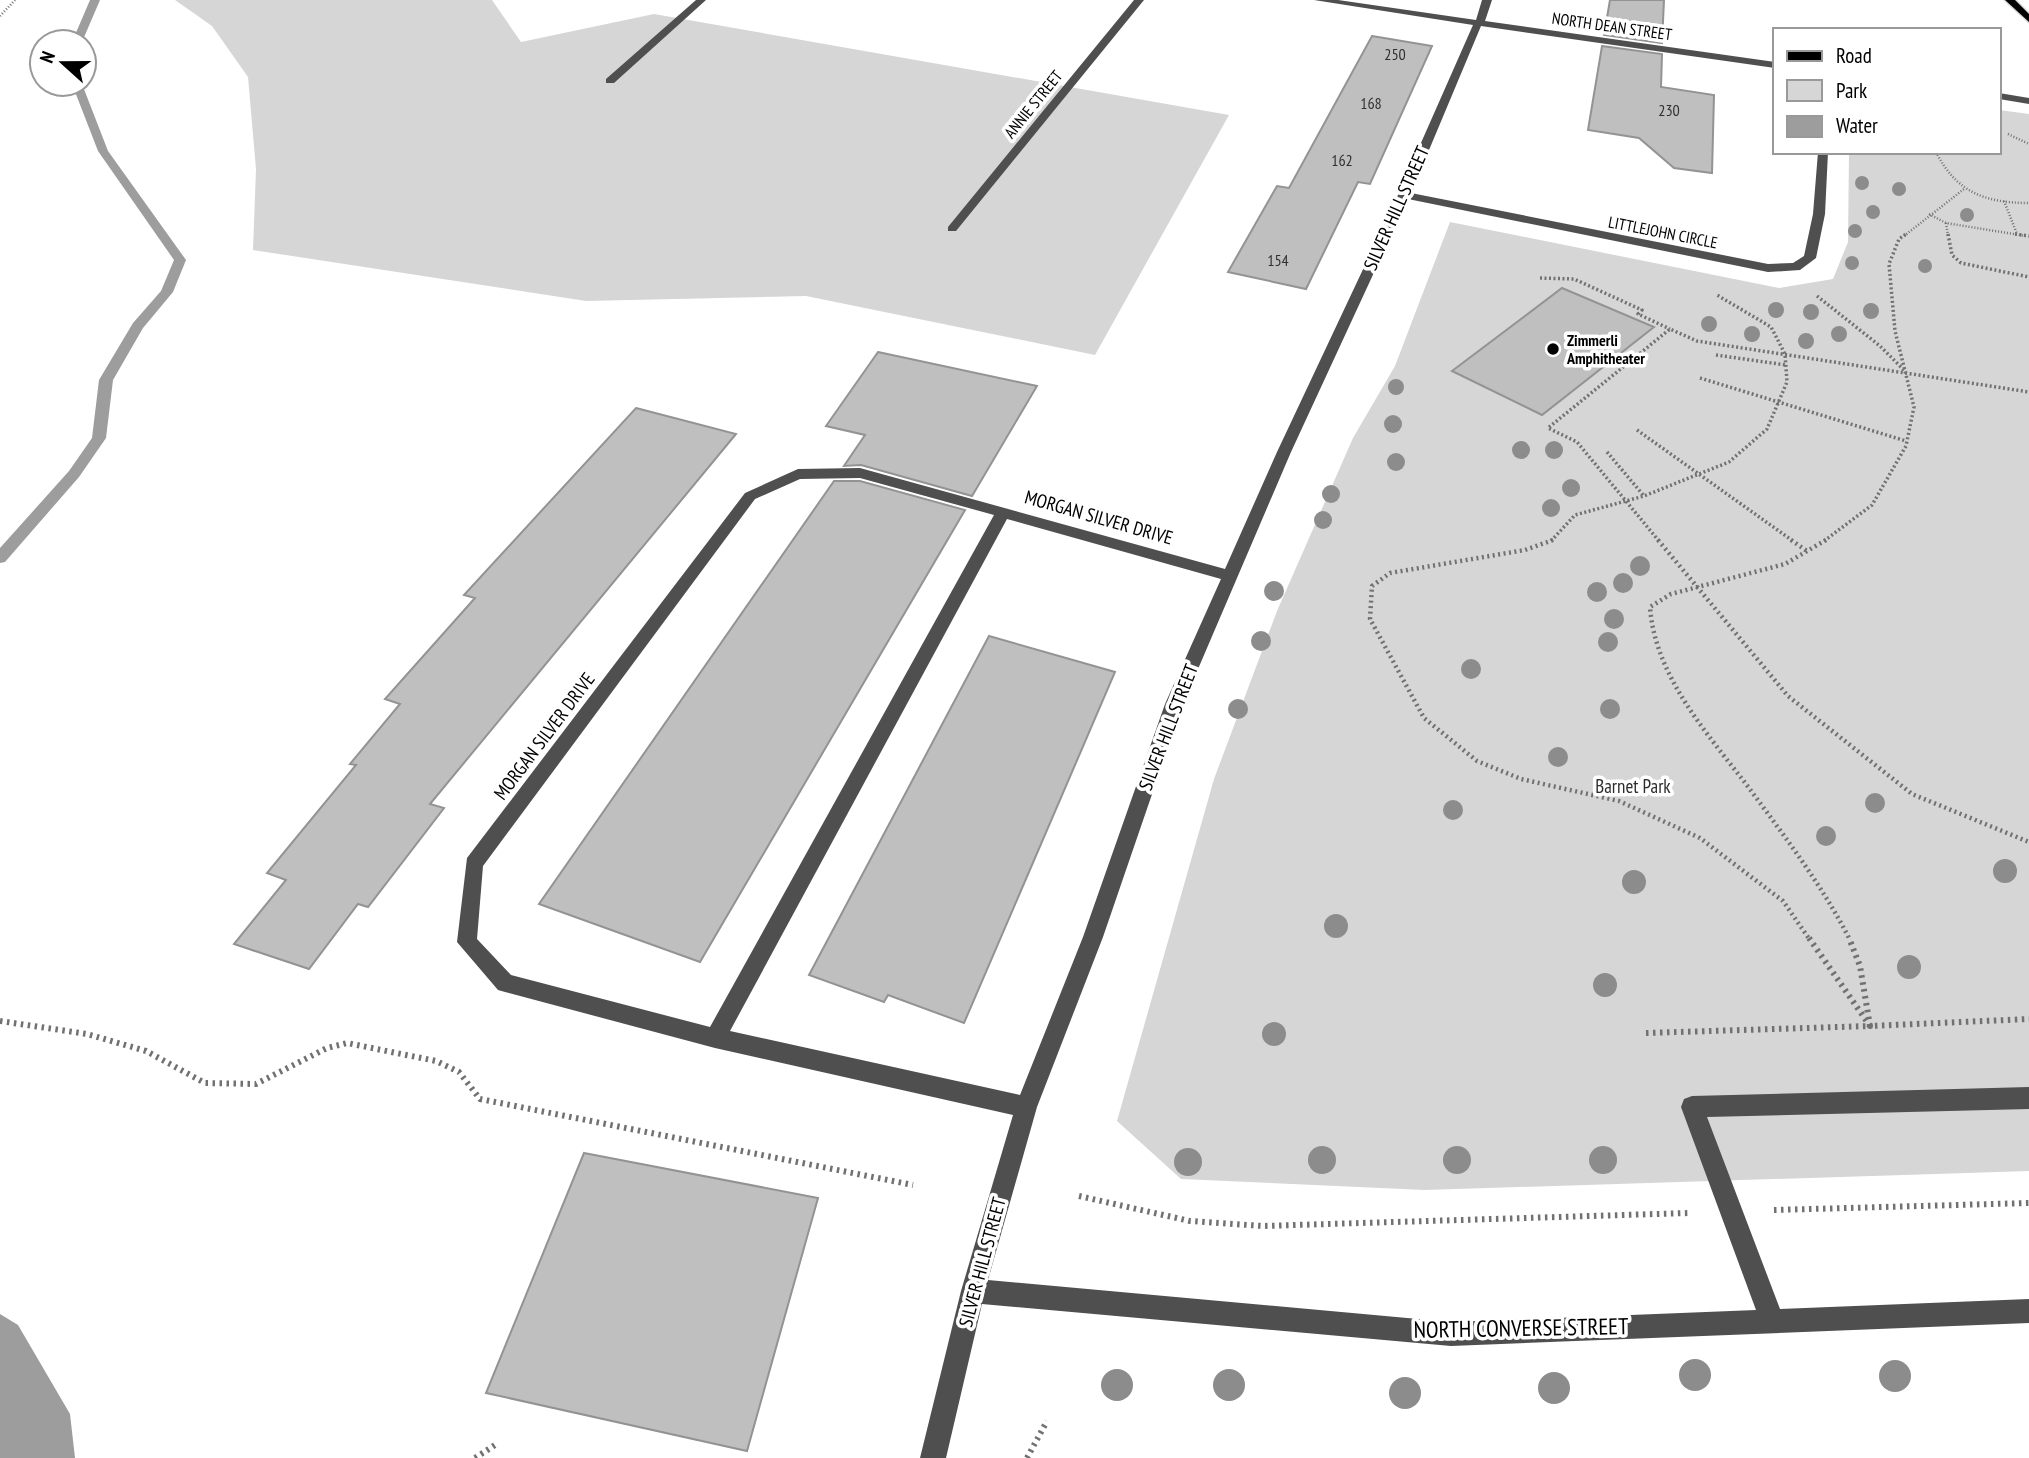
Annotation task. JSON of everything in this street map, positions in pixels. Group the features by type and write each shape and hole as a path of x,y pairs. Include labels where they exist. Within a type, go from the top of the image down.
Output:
{"main road":[{"path":"2010,0 2029,19"}],"street":[{"path":"610,81 701,0"},
{"name":"ANNIE STREET","path":"952,229 1139,0"},
{"name":"NORTH DEAN STREET","path":"1319,0 1773,65"},
{"name":"SILVER HILL STREET","path":"933,1458 973,1291 1026,1107 1093,937 1174,704 1283,452 1404,195 1483,16 1487,0"},
{"path":"2001,96 2029,101"},
{"path":"1782,268 1796,267 1810,258 1819,214 1823,154"},
{"name":"LITTLEJOHN CIRCLE","path":"1404,195 1674,250 1768,268 1782,268"},
{"name":"MORGAN SILVER DRIVE","path":"1026,1107 715,1038 505,983 467,942 474,864 750,496 798,474 860,473 1004,511 1229,576"},
{"path":"715,1038 1004,511"},
{"path":"1772,1321 1692,1107 2029,1098"},
{"name":"NORTH CONVERSE STREET","path":"973,1291 1451,1334 2029,1311"}],"path":[{"path":"0,16 15,0"},
{"path":"2001,133 2028,142"},
{"path":"1937,154 1950,176 1964,189 2004,201 2029,203"},
{"path":"1870,1026 1855,949 1824,895 1680,693 1657,651 1649,624 1650,607 1671,594 1785,564 1872,505 1891,478 1906,441 1914,407 1895,331 1889,264 1899,239 1964,189"},
{"path":"2004,201 2017,234"},
{"path":"1929,214 1946,223 2029,236"},
{"path":"1946,223 1952,255 1961,263 2029,277"},
{"path":"1674,250 1679,269 1695,282 1771,327 1785,354 1787,382 1768,429 1729,462 1701,475 1644,496 1574,515 1552,541 1525,550 1390,573 1372,586 1370,619 1424,718 1455,744 1477,761 1521,779 1619,801 1700,838 1783,901 1870,1026"},
{"path":"1782,268 1880,346 1906,373"},
{"path":"1540,278 1574,279 1642,310 1638,314 1697,341 2029,392"},
{"path":"1670,329 1548,428 1577,442 1700,586 1788,696 1902,786 1958,814 2029,842"},
{"path":"1716,355 1786,365"},
{"path":"1700,378 1906,441"},
{"path":"1637,430 1807,551"},
{"path":"1607,452 1644,496"},
{"path":"1646,1033 2029,1019"},
{"path":"0,1021 87,1034 146,1052 205,1083 256,1083 327,1048 347,1043 392,1051 436,1061 459,1072 480,1099 913,1185"},
{"path":"1079,1196 1190,1221 1263,1226 2029,1203"},
{"path":"1027,1458 1047,1422"},
{"path":"475,1458 495,1445"}],"green space":[{"path":"175,0 492,0 521,42 654,14 1229,115 1095,355 806,296 586,301 253,250 256,169 248,77 212,26"},
{"name":"Barnet Park","path":"2001,110 2029,114 2029,1171 1425,1190 1181,1179 1117,1121 1214,779 1277,611 1353,438 1395,366 1450,222 1779,288 1833,279 1848,242 1849,154 2001,154"}],"water":[{"path":"0,1314 18,1325 70,1414 75,1458 0,1458"}],"building":[{"path":"1610,0 1664,0 1662,43 1604,35"},
{"path":"1372,36 1432,46 1370,184 1358,182 1306,289 1228,272 1277,186 1289,188"},
{"path":"1602,46 1662,54 1661,87 1714,95 1712,173 1674,168 1639,138 1588,130"},
{"name":"Zimmerli Amphitheater","path":"1562,288 1654,327 1542,415 1452,371"},
{"path":"878,352 1037,386 972,496 861,465 844,466 865,435 826,426"},
{"path":"636,408 736,434 430,804 444,808 368,907 358,904 309,969 234,944 286,880 267,873 356,765 350,764 400,704 385,699 475,598 464,595"},
{"path":"834,481 860,481 965,510 700,962 539,904"},
{"path":"989,636 1115,672 964,1023 888,995 884,1002 809,975"},
{"path":"584,1153 818,1198 747,1451 486,1393"}],"waterway":[{"path":"83,28 95,0"},
{"path":"0,558 74,474 99,438 106,380 138,326 167,292 180,260 103,151 82,98"}],"place":[{"name":"Zimmerli Amphitheater","path":"1553,349"}]}
